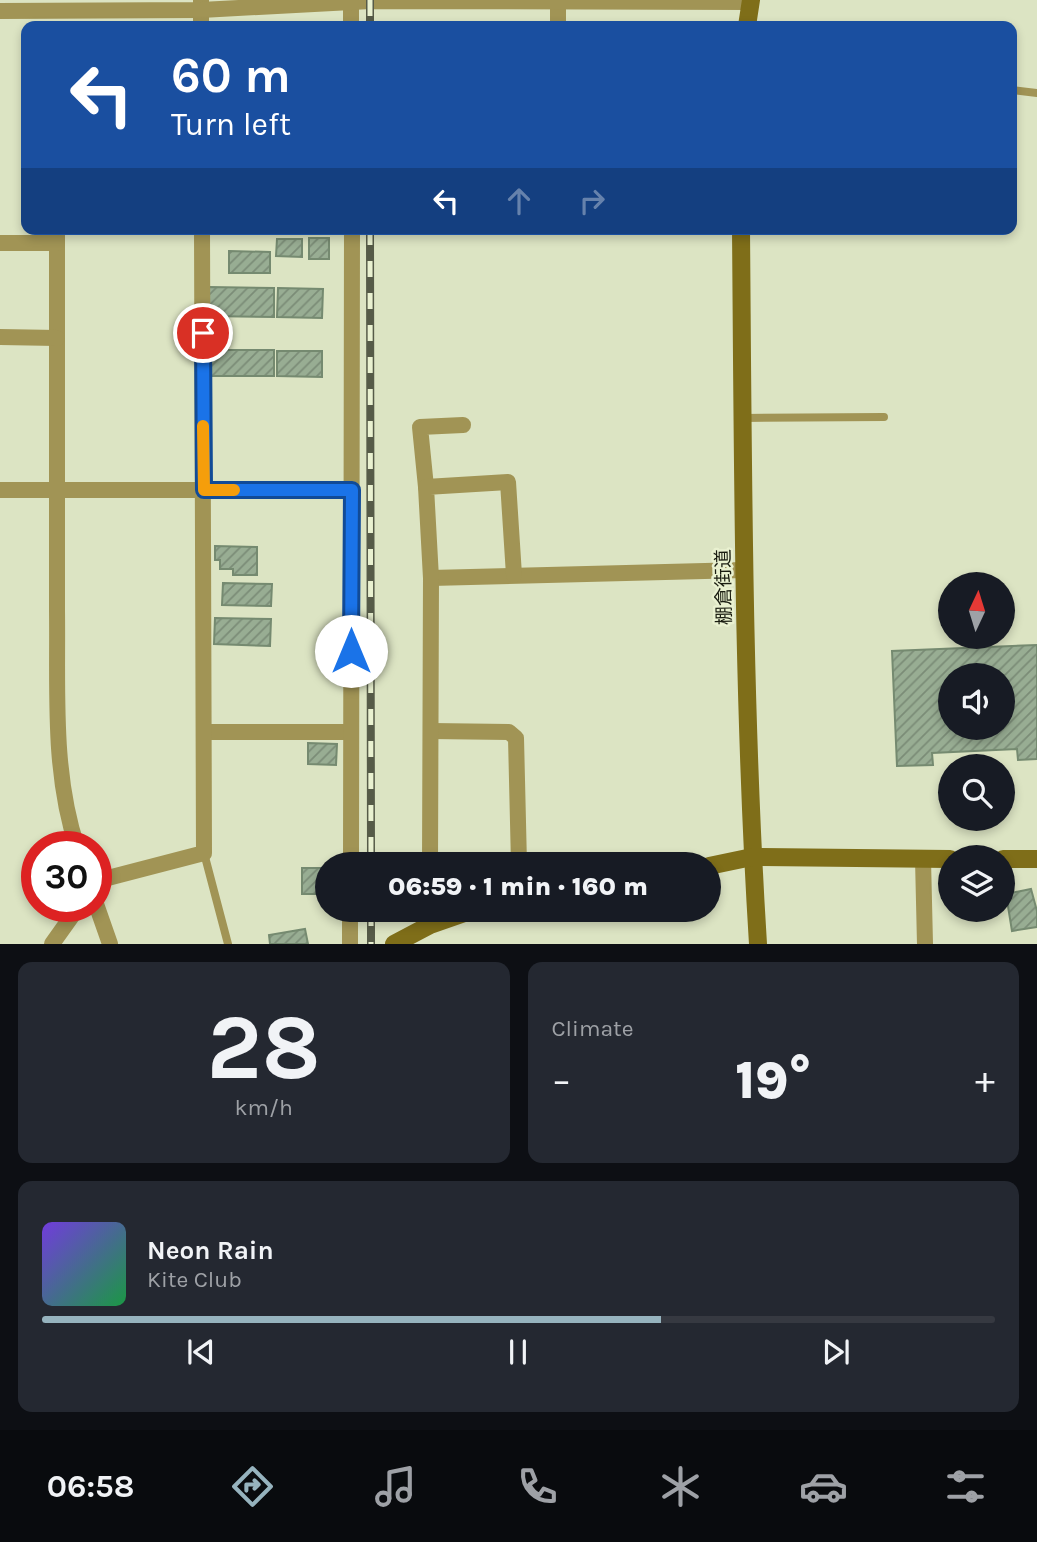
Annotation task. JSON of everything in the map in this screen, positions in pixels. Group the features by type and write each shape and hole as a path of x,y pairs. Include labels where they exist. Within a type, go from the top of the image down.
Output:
{"street":[{"path":"351,1 351,21"},
{"path":"0,11 201,12 351,1 751,1 748,21"},
{"path":"558,3 558,21"},
{"path":"112,877 204,853 202,235"},
{"path":"351,852 352,235"},
{"name":"棚倉街道","path":"741,235 744,570 752,858 758,943"},
{"path":"0,243 57,236 58,726 62,782 73,831"},
{"path":"0,337 57,338"},
{"path":"430,852 431,578 420,427 463,425"},
{"path":"426,487 508,482 513,575"},
{"path":"0,490 352,490"},
{"path":"431,578 744,570"},
{"path":"431,731 509,732 516,738 519,852"},
{"path":"204,732 351,732"},
{"path":"721,864 752,858 938,859"},
{"path":"923,859 925,943"},
{"path":"1015,859 1037,859"},
{"path":"52,943 67,922"},
{"path":"102,922 110,943"},
{"path":"350,922 350,943"},
{"path":"394,943 423,922"}],"lane":[{"path":"1017,91 1037,93"},
{"path":"743,418 884,417"},
{"path":"204,853 228,943"}],"building":[{"path":"309,238 329,238 329,259 309,259"},
{"path":"277,239 302,239 302,257 276,256"},
{"path":"229,251 270,252 270,273 229,273"},
{"path":"209,287 274,288 274,317 208,316"},
{"path":"278,288 323,289 322,318 277,317"},
{"path":"210,350 274,350 274,376 210,376"},
{"path":"277,351 322,351 322,377 277,376"},
{"path":"215,546 257,547 257,575 233,575 233,569 220,569 220,560 215,560"},
{"path":"223,583 272,584 271,606 222,605"},
{"path":"215,618 271,619 270,646 214,644"},
{"path":"1037,645 1037,759 1018,760 1017,749 932,753 933,765 897,766 892,651 1015,649 1015,646"},
{"path":"308,743 337,744 336,765 308,764"},
{"path":"302,868 315,868 315,894 302,894"},
{"path":"1031,889 1037,911 1037,927 1012,931 1011,922 1015,922 1015,892"},
{"path":"305,929 308,944 270,944 269,935"}],"railway":[{"path":"370,0 370,21"},
{"path":"370,235 371,852"},
{"path":"371,922 371,944"}],"slow traffic":[{"path":"203,426 204,490 234,490"}],"route":[{"path":"203,333 204,490 352,490 351,651"}]}
